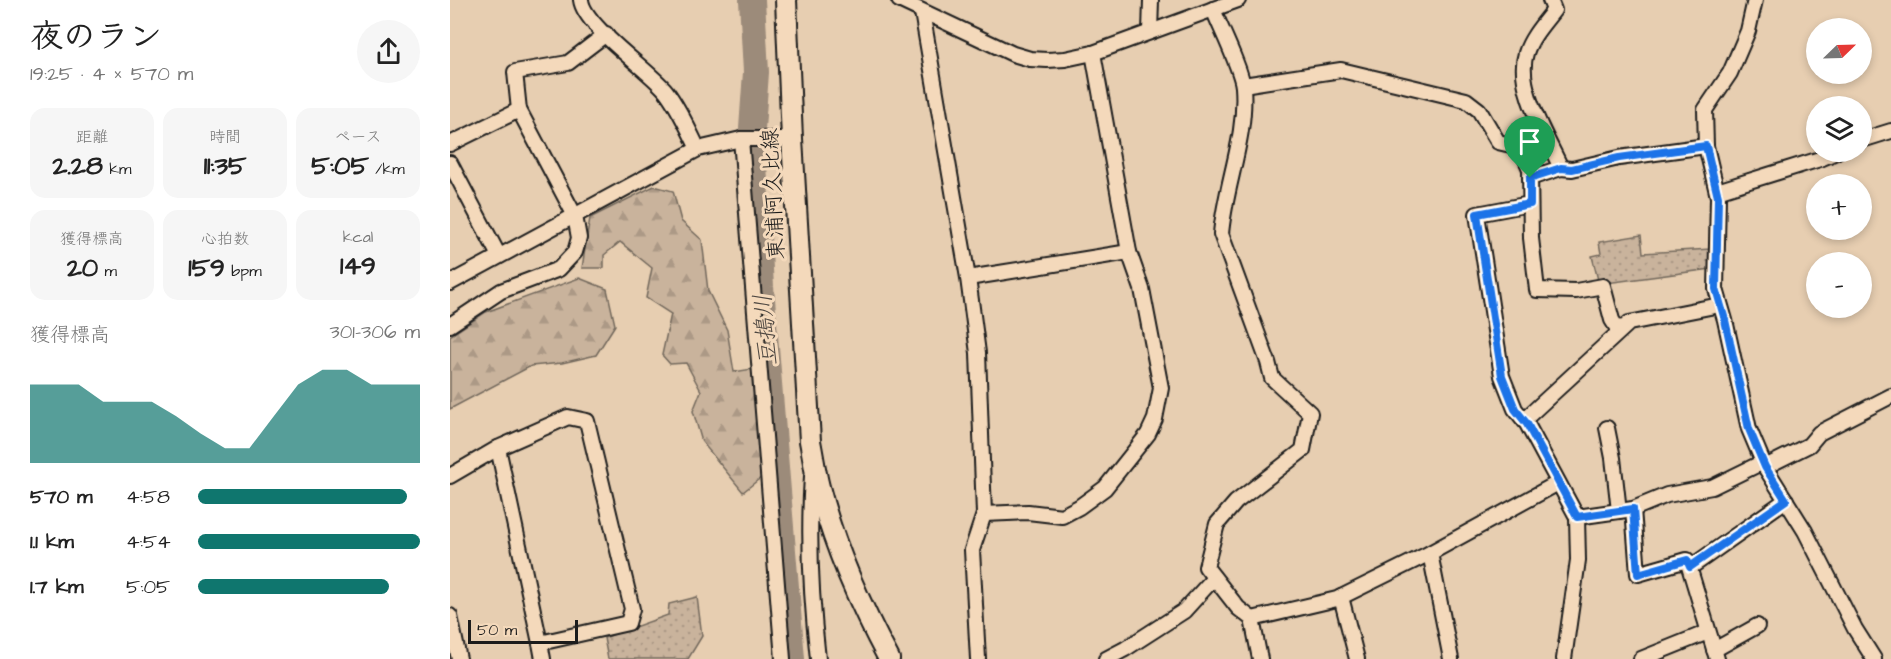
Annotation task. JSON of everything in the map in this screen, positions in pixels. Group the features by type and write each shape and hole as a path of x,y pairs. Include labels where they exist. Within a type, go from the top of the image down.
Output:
{"main road":[{"name":"東浦阿久比線","path":"786,0 786,140 810,441 819,487 841,557 868,620 889,659"}],"street":[{"path":"581,0 582,9 666,92 698,148"},
{"path":"899,0 1012,54 1030,59 1065,59 1093,53 1238,0"},
{"path":"1150,32 1151,0"},
{"path":"1550,0 1554,10 1533,38 1525,54 1524,72 1531,105 1561,168"},
{"path":"1755,0 1748,31 1730,73 1705,110 1706,146 1717,191 1716,289 1749,429 1764,464 1805,531 1874,659"},
{"path":"1213,9 1243,85 1240,134 1223,213 1221,234 1272,378 1310,413 1303,450 1236,502 1217,524 1206,567 1238,608 1252,619 1260,659"},
{"path":"922,12 968,278 978,353 984,514 972,550 978,659"},
{"path":"450,325 501,291 559,269 575,252 579,238 575,216 519,110 515,72 568,63 606,34"},
{"path":"984,514 1028,512 1062,516 1105,488 1148,434 1155,419 1161,388 1142,289 1129,252 1093,53"},
{"path":"1243,85 1341,70 1466,100 1479,111 1498,142 1522,150 1530,169 1531,238 1537,290 1576,291 1603,286 1612,320 1619,330"},
{"path":"450,144 519,110"},
{"path":"1872,137 1891,131"},
{"path":"741,139 783,659"},
{"path":"450,283 698,148 741,139 786,140"},
{"path":"1530,178 1561,168 1572,169 1619,158 1706,146"},
{"path":"1717,191 1810,162"},
{"path":"450,163 499,256"},
{"path":"1530,204 1477,214 1502,376 1515,409 1524,420 1577,517 1578,560 1564,659"},
{"path":"968,278 1129,252"},
{"path":"1524,420 1629,323 1720,305"},
{"path":"1577,517 1626,510 1667,495 1712,488 1809,445 1819,433 1891,396"},
{"path":"450,476 498,448 568,417 586,421 632,609 627,623 540,643"},
{"path":"1607,428 1638,574 1687,560 1715,654 1757,626"},
{"path":"498,448 543,659"},
{"path":"813,459 810,507 810,594 818,659"},
{"path":"1252,619 1341,597 1430,553 1558,483"},
{"path":"1690,567 1786,500"},
{"path":"1430,553 1451,659"},
{"path":"1106,659 1184,610 1214,578"},
{"path":"1341,597 1357,659"},
{"path":"450,616 459,659"},
{"path":"1641,659 1708,632"}],"green space":[{"path":"654,186 673,191 681,221 702,240 708,291 727,330 734,372 752,369 763,476 743,492 702,442 693,411 701,391 686,363 670,364 662,355 671,314 646,298 652,268 620,242 604,255 604,268 582,268 590,218"},
{"path":"1641,235 1643,253 1711,249 1711,269 1599,284 1592,256 1601,254 1599,242"},
{"path":"579,278 607,289 615,325 596,355 562,363 531,366 450,409 450,336 486,312"},
{"path":"697,597 702,636 688,659 608,659 604,638 668,615 669,604"}],"waterway":[{"name":"豆搗川","path":"752,0 756,72 752,129 761,287 792,659"}],"route":[{"path":"1706,146 1718,197 1716,289 1749,429 1765,467 1786,500 1690,567 1687,560 1638,574 1633,509 1577,517 1527,424 1515,409 1502,376 1477,214 1530,204 1530,178 1561,168 1572,169 1619,158 1706,146"}]}
